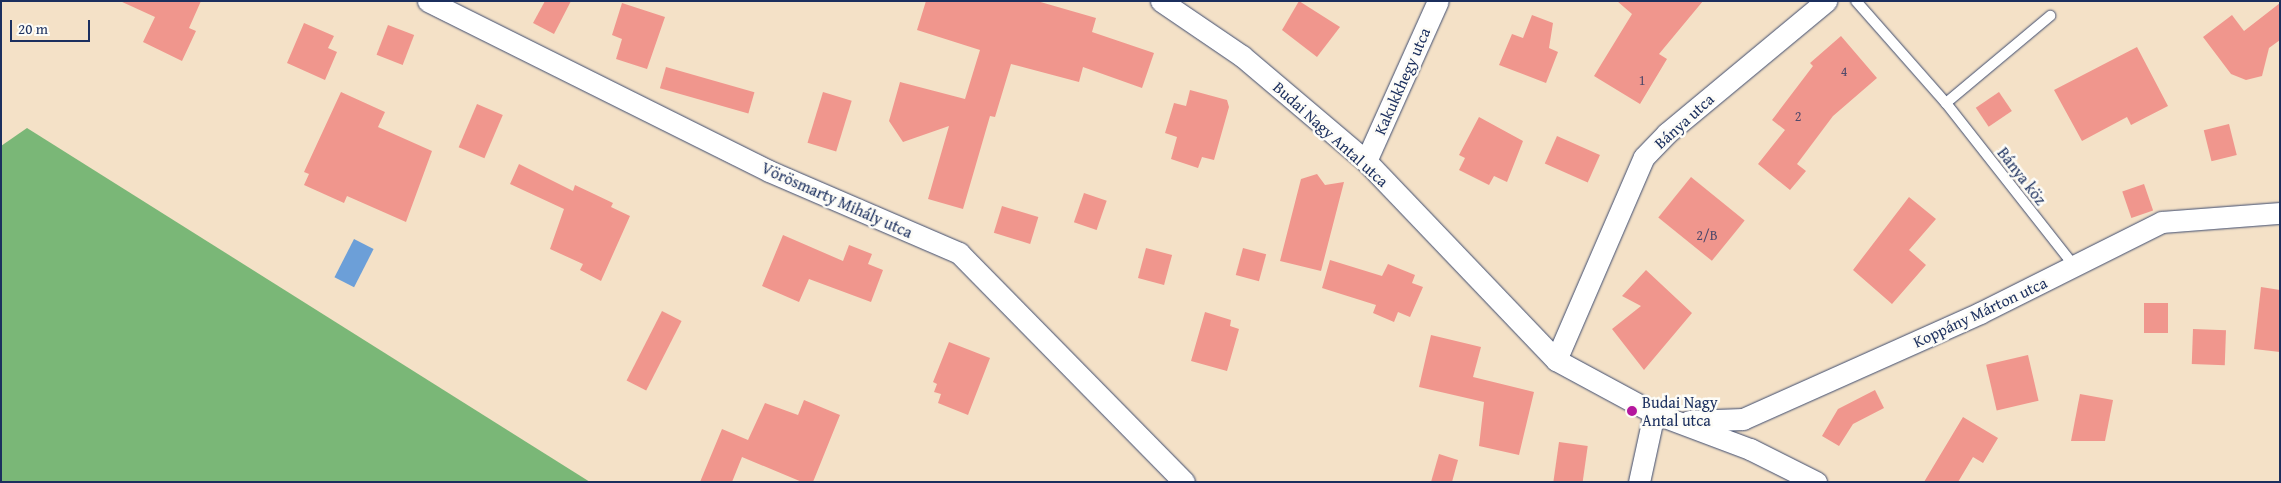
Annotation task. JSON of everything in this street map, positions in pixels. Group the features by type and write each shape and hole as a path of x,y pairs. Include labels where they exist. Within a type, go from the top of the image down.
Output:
{"street":[{"name":"Vörösmarty Mihály utca","path":"428,1 769,171 959,253 1184,482"},
{"name":"Budai Nagy Antal utca","path":"1161,1 1242,56 1366,161 1556,360 1654,413 1681,421 1816,482"},
{"name":"Kakukkhegy utca","path":"1366,161 1438,1"},
{"name":"Bánya utca","path":"1556,360 1644,157 1668,133 1826,1"},
{"name":"Koppány Márton utca","path":"1681,421 1743,419 2075,267 2136,232 2162,222 2280,213"},
{"path":"1639,482 1654,413"}],"lane":[{"name":"Bánya köz","path":"1856,1 1946,104 2075,267"},
{"path":"1946,104 2050,16"}],"green space":[{"path":"27,128 590,482 1,482 1,146"}],"water":[{"path":"354,239 374,249 354,287 334,277"}],"building":[{"path":"120,1 201,1 189,28 196,31 182,61 143,42 155,17"},
{"path":"545,1 571,1 554,34 533,23"},
{"path":"926,1 1037,1 1096,18 1092,32 1154,53 1142,88 1083,67 1079,82 1011,64 995,117 990,116 963,209 928,199 949,126 903,142 889,121 900,82 965,99 980,50 917,30"},
{"path":"1299,1 1340,27 1317,57 1282,30"},
{"path":"1617,1 1703,1 1659,54 1667,59 1640,104 1594,76 1632,14"},
{"path":"622,3 665,17 647,69 616,59 622,39 612,35"},
{"path":"2280,3 2280,40 2269,48 2262,76 2246,80 2231,74 2203,37 2232,15 2244,31"},
{"path":"1532,15 1553,23 1549,48 1558,52 1546,83 1499,65 1512,34 1523,38"},
{"path":"304,23 334,36 328,48 337,52 325,80 287,63"},
{"path":"388,25 414,35 403,65 377,55"},
{"path":"1841,36 1877,78 1833,116 1797,164 1806,171 1790,190 1758,164 1785,130 1772,120 1813,66 1810,63"},
{"path":"2137,47 2168,106 2131,125 2127,117 2082,141 2054,90"},
{"path":"666,67 754,92 748,114 660,88"},
{"path":"1190,90 1227,100 1229,107 1214,160 1202,157 1198,168 1171,159 1177,137 1165,133 1174,103 1186,106"},
{"path":"341,92 385,112 378,127 432,151 406,222 347,196 344,203 304,185 309,174 304,172"},
{"path":"823,92 852,101 836,151 808,143"},
{"path":"1999,92 2012,111 1989,127 1976,108"},
{"path":"477,104 503,115 484,158 459,147"},
{"path":"1479,117 1523,141 1507,182 1494,176 1489,185 1459,170 1465,158 1459,155"},
{"path":"2229,124 2237,155 2212,161 2204,130"},
{"path":"1557,136 1600,155 1588,183 1545,163"},
{"path":"519,164 573,191 575,185 613,203 611,207 630,216 601,281 580,270 583,264 550,249 564,209 510,184"},
{"path":"1317,174 1325,185 1344,182 1321,271 1280,261 1301,179"},
{"path":"1691,177 1745,220 1712,261 1658,217"},
{"path":"2144,184 2153,210 2131,218 2122,191"},
{"path":"1084,193 1107,201 1097,230 1074,222"},
{"path":"1909,197 1936,219 1909,250 1926,265 1892,304 1853,270"},
{"path":"1002,206 1038,217 1030,244 994,233"},
{"path":"783,235 843,261 849,245 872,254 868,264 883,270 871,302 809,279 799,302 762,286"},
{"path":"1146,248 1172,255 1164,285 1138,278"},
{"path":"1243,248 1266,254 1259,281 1236,275"},
{"path":"1330,260 1382,276 1388,264 1415,275 1412,283 1423,287 1410,317 1398,312 1394,322 1373,313 1376,305 1322,288"},
{"path":"1646,270 1692,313 1644,370 1612,329 1641,306 1622,296"},
{"path":"2261,287 2280,290 2280,352 2254,349"},
{"path":"2144,303 2168,303 2168,333 2144,333"},
{"path":"662,311 682,321 646,390 627,380"},
{"path":"1205,312 1231,320 1230,326 1239,329 1227,371 1191,361"},
{"path":"2193,329 2226,330 2225,365 2192,364"},
{"path":"1431,335 1481,347 1473,377 1534,392 1519,455 1479,446 1484,402 1419,387"},
{"path":"949,342 990,358 968,415 938,403 941,394 934,392 937,384 933,382"},
{"path":"2028,355 2039,401 1997,410 1986,365"},
{"path":"1875,390 1884,408 1853,424 1839,446 1822,436 1838,409"},
{"path":"2080,394 2113,400 2105,441 2071,441"},
{"path":"804,400 840,415 813,482 802,482 742,457 732,482 700,482 722,429 748,440 765,403 798,415"},
{"path":"1963,417 1998,438 1983,463 1973,457 1958,482 1924,482"},
{"path":"1559,442 1588,446 1583,482 1553,482"},
{"path":"1439,454 1458,460 1452,482 1431,482"}],"place":[{"name":"Budai Nagy Antal utca","path":"1632,411"}]}
